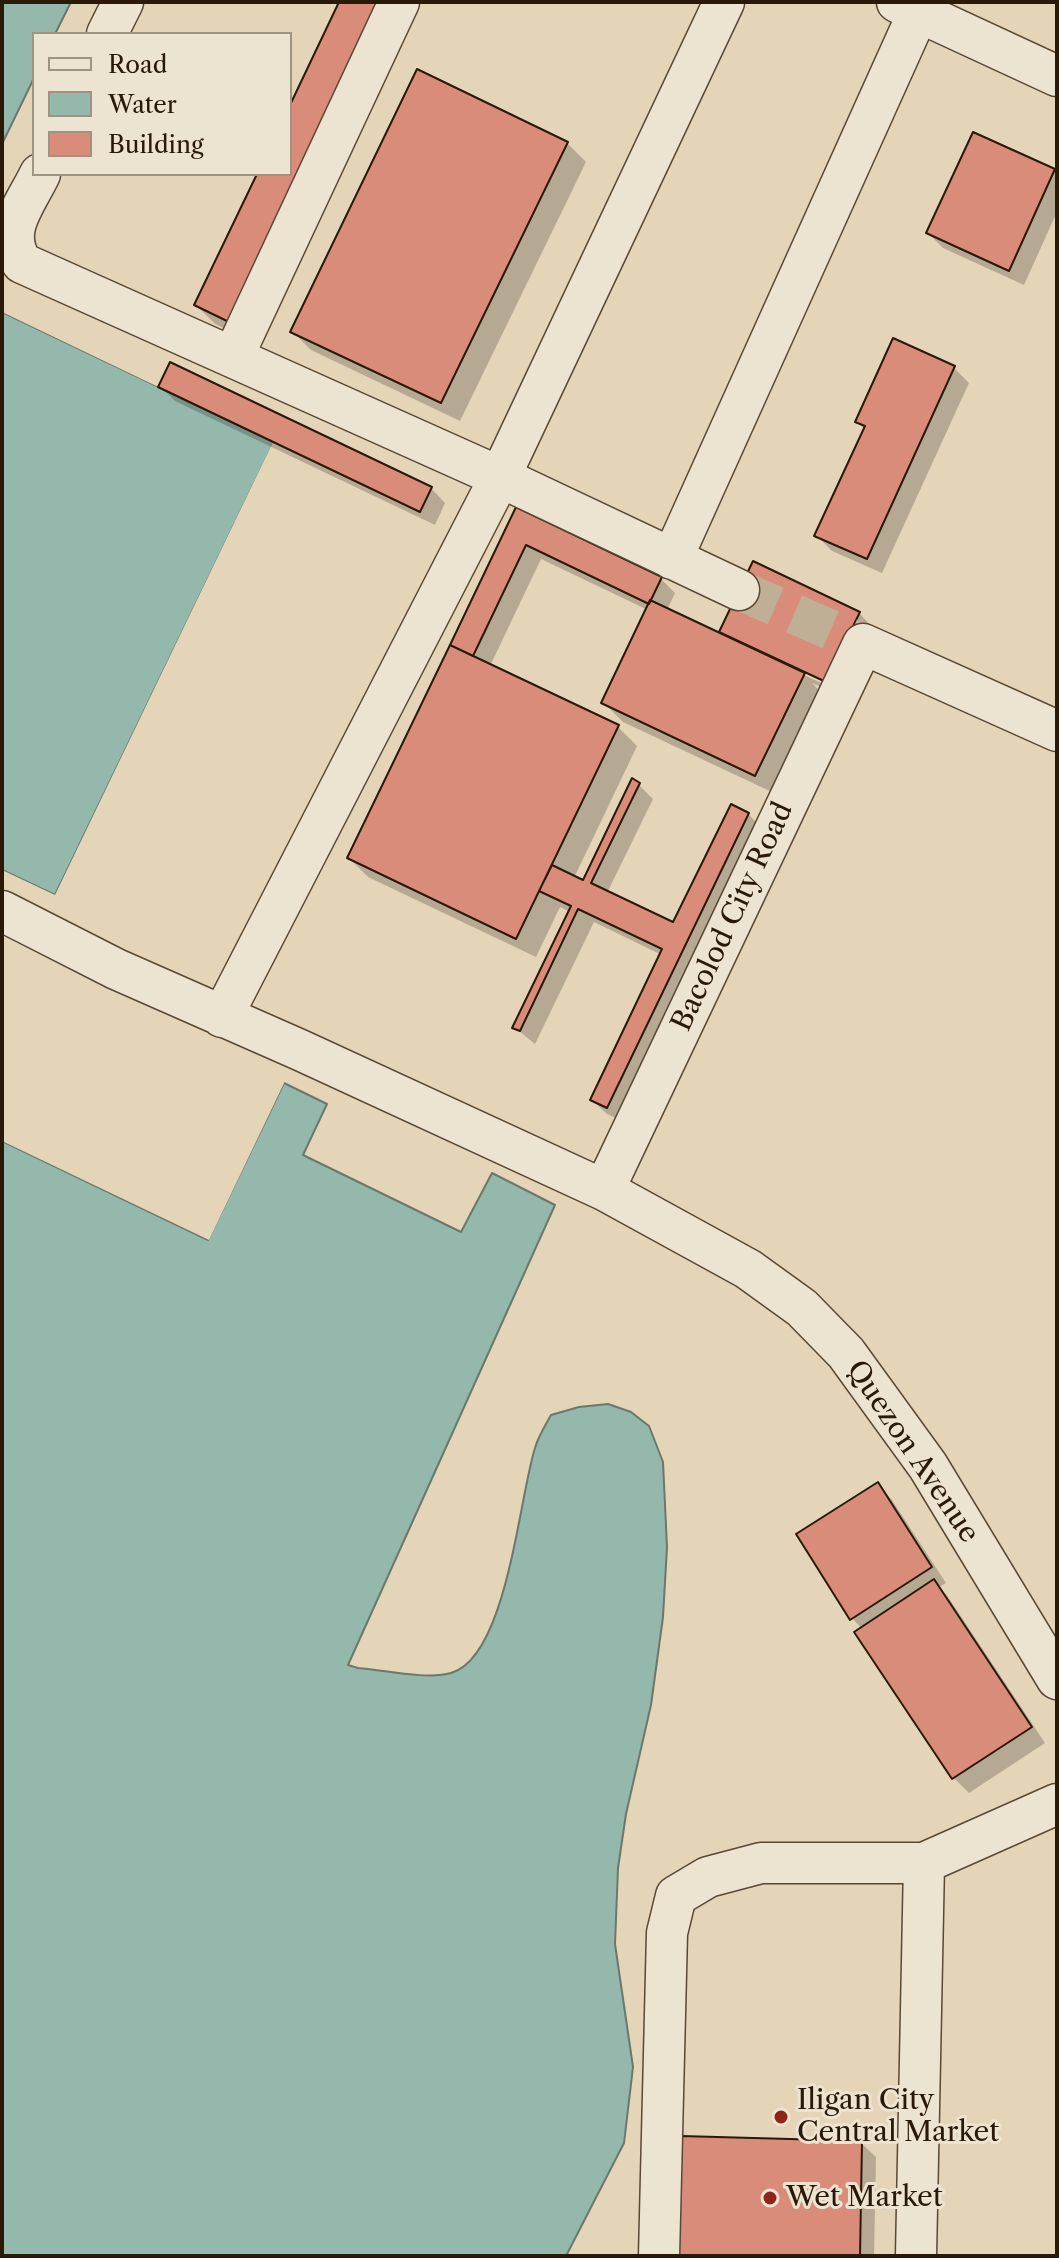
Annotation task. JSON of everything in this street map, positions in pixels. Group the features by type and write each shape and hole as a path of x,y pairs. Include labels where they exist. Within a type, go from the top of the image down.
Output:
{"street":[{"path":"108,32 123,2"},
{"path":"233,357 399,2"},
{"path":"222,1017 500,477 724,2"},
{"path":"672,559 913,5 1057,76"},
{"path":"39,176 12,232 13,249 22,263 500,477 739,590"},
{"name":"Bacolod City Road","path":"604,1190 863,644 1057,731"},
{"name":"Quezon Avenue","path":"2,911 116,969 604,1190 748,1269 802,1308 846,1353 928,1466 1057,1679"},
{"path":"659,2256 667,1933 676,1896 708,1877 761,1863 924,1863 1057,1804"},
{"path":"916,2256 924,1863"}],"water":[{"path":"2,2 71,2 56,32 32,32 32,82 2,144"},
{"path":"2,312 274,442 55,895 2,870"},
{"path":"284,1083 327,1104 303,1155 461,1232 492,1173 555,1205 348,1665 405,1674 441,1675 451,1673 470,1661 486,1638 498,1608 535,1448 551,1415 579,1407 608,1404 631,1412 649,1426 663,1462 667,1547 663,1617 651,1705 626,1814 618,1868 615,1944 633,2067 624,2143 566,2256 2,2256 2,1141 208,1240"}],"pier":[{"path":"2,308 275,438 277,443 55,899 2,874 2,870 55,895 273,442 2,312"},
{"path":"283,1079 286,1079 209,1240 2,1141 2,1137 207,1234"}],"building":[{"path":"339,2 382,2 229,322 194,305 256,176 292,176 292,101"},
{"path":"417,69 568,142 441,403 290,332"},
{"path":"973,132 1055,169 1009,271 926,233"},
{"path":"893,338 955,366 867,559 814,536 865,426 855,422"},
{"path":"170,362 432,487 420,512 158,387"},
{"path":"516,507 662,577 649,604 526,545 473,656 450,645"},
{"path":"753,561 860,612 826,682 719,632"},
{"path":"650,600 805,673 755,776 601,703"},
{"path":"450,645 619,725 516,939 347,858"},
{"path":"632,778 640,783 591,883 673,922 731,804 749,813 607,1108 590,1100 662,949 578,909 520,1031 512,1028 571,906 539,891 552,865 583,880"},
{"path":"878,1482 932,1567 850,1620 796,1534"},
{"path":"934,1579 1032,1727 952,1779 854,1632"},
{"name":"Wet Market","path":"681,2136 862,2141 860,2256 678,2256"}],"tunnel":[{"path":"739,590 863,644"}],"place":[{"name":"Iligan City Central Market","path":"781,2117"},
{"name":"Wet Market","path":"770,2198"}]}
